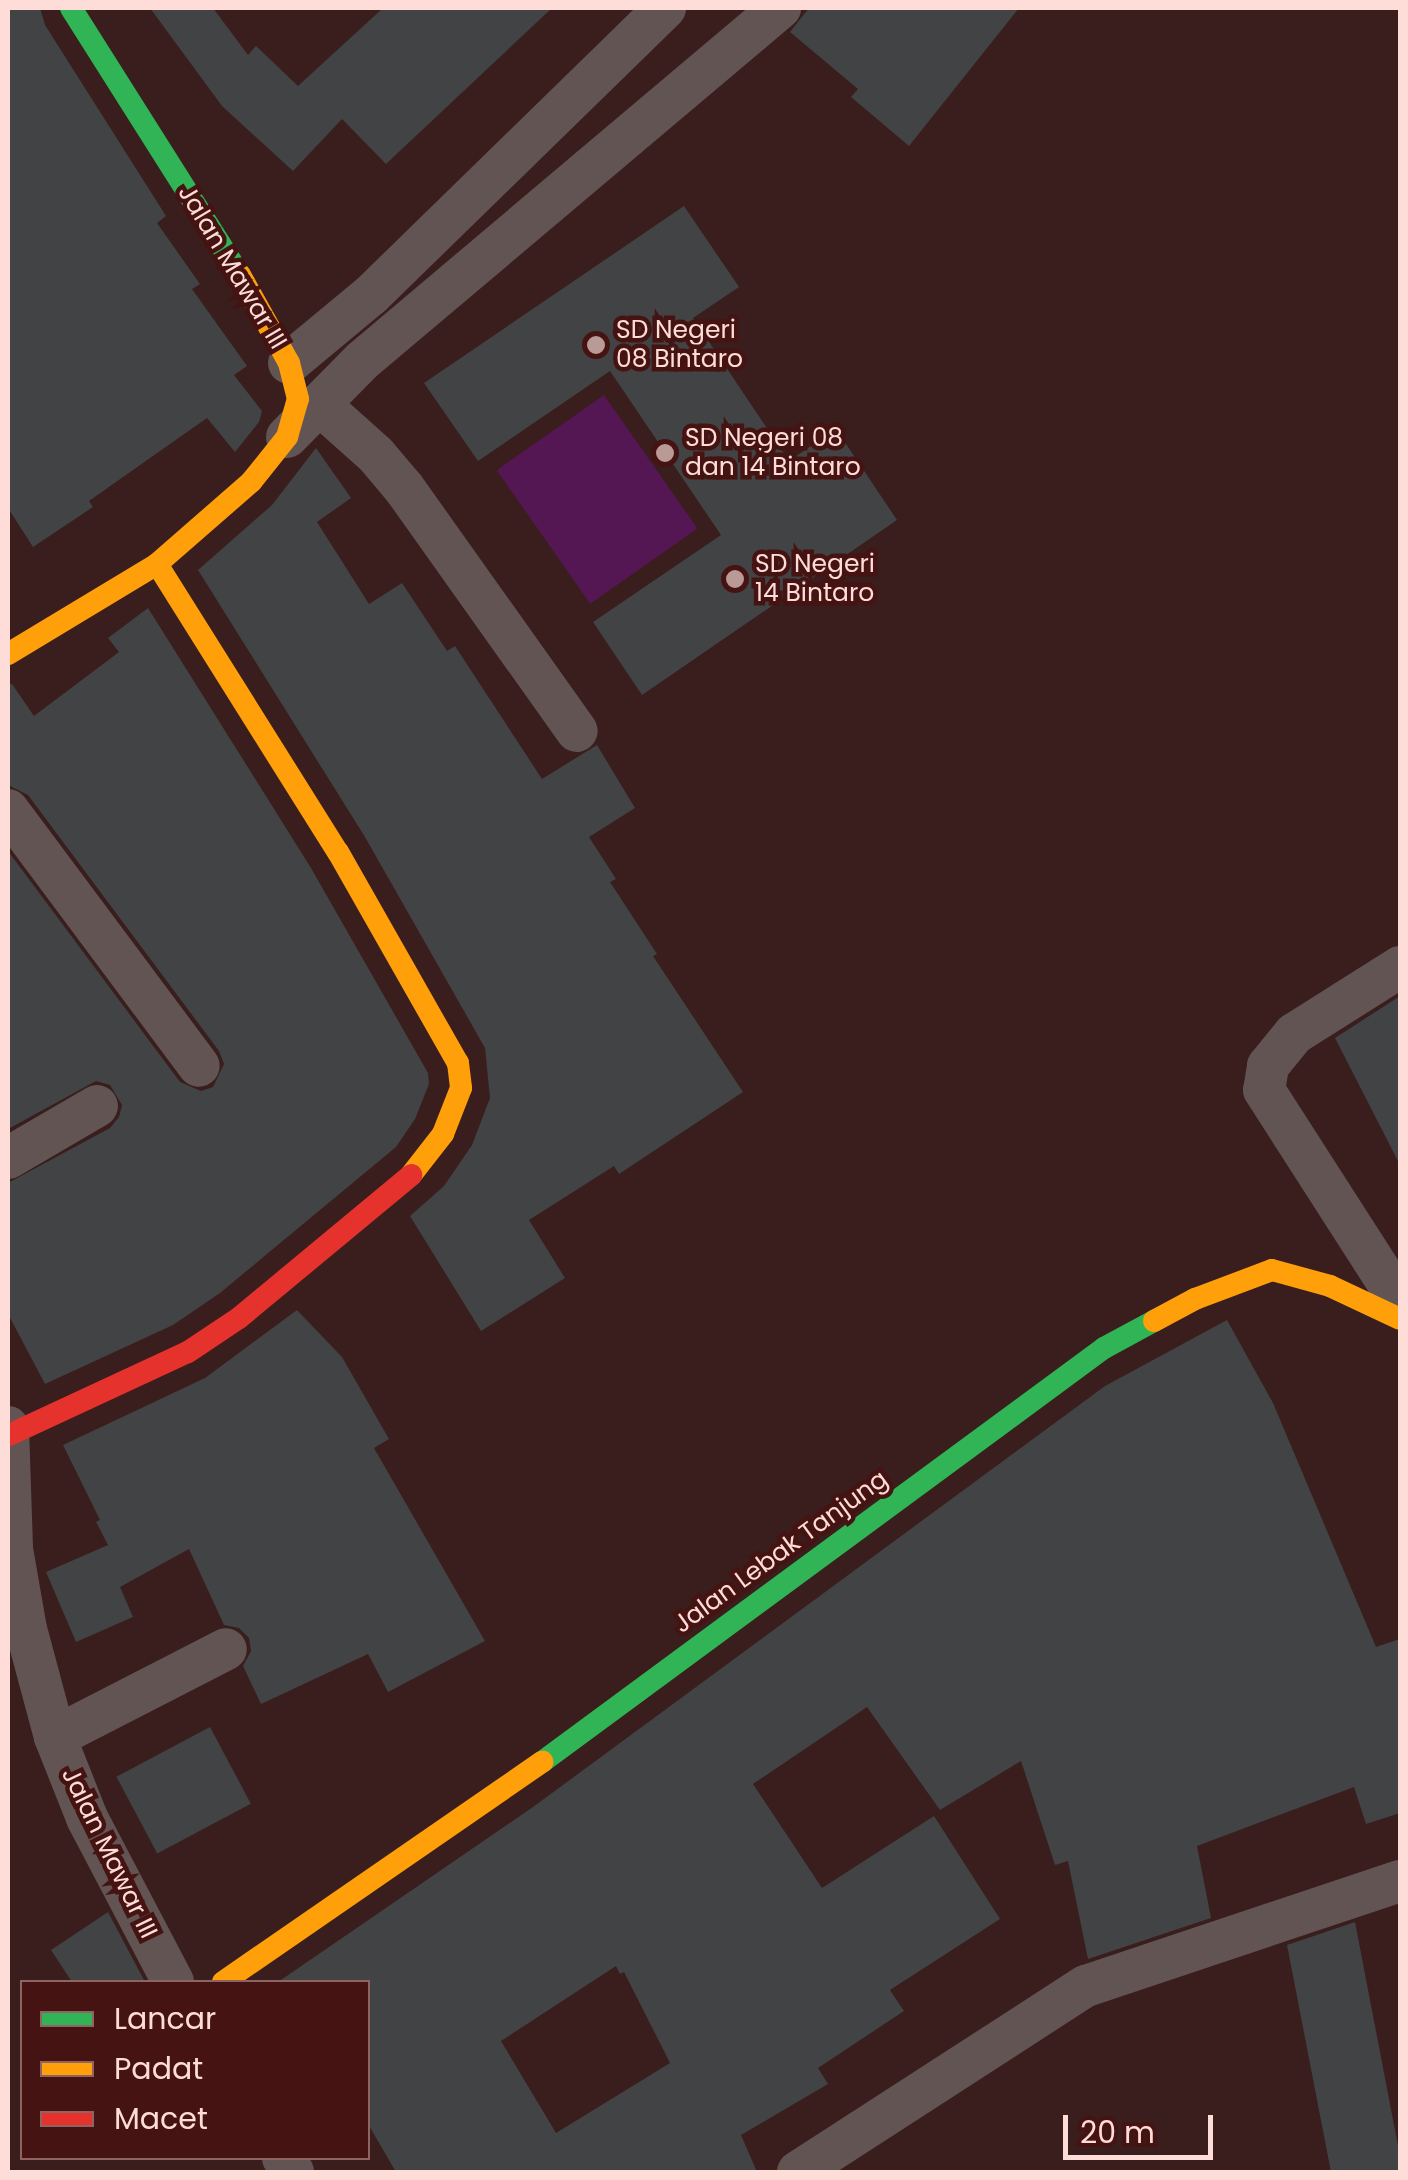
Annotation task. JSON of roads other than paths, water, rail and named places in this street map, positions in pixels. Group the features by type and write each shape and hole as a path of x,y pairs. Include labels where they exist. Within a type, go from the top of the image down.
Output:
{"street":[{"name":"Jalan Mawar III","path":"8,654 157,564 251,482 287,437 298,399 290,363 249,289 71,8"},
{"path":"290,363 371,295 665,8"},
{"path":"287,437 363,360 780,8"},
{"path":"320,404 376,455 404,488 577,731"},
{"path":"8,1431 188,1352 239,1318 419,1168 443,1134 462,1088 458,1063 338,852 157,564"},
{"path":"8,810 200,1066"},
{"path":"1400,967 1294,1034 1268,1066 1264,1090 1400,1302"},
{"path":"8,1158 98,1106"},
{"name":"Jalan Lebak Tanjung","path":"226,1980 516,1782 1104,1348 1195,1298 1272,1270 1330,1286 1400,1319"},
{"name":"Jalan Mawar III","path":"8,1431 12,1549 26,1629 55,1737 88,1818 171,1980"},
{"path":"55,1737 226,1649"},
{"path":"798,2172 1086,1986 1400,1881"}],"place":[{"name":"SD Negeri 08 Bintaro","path":"596,345"},
{"name":"SD Negeri 08 dan 14 Bintaro","path":"665,453"},
{"name":"SD Negeri 14 Bintaro","path":"735,579"}]}
